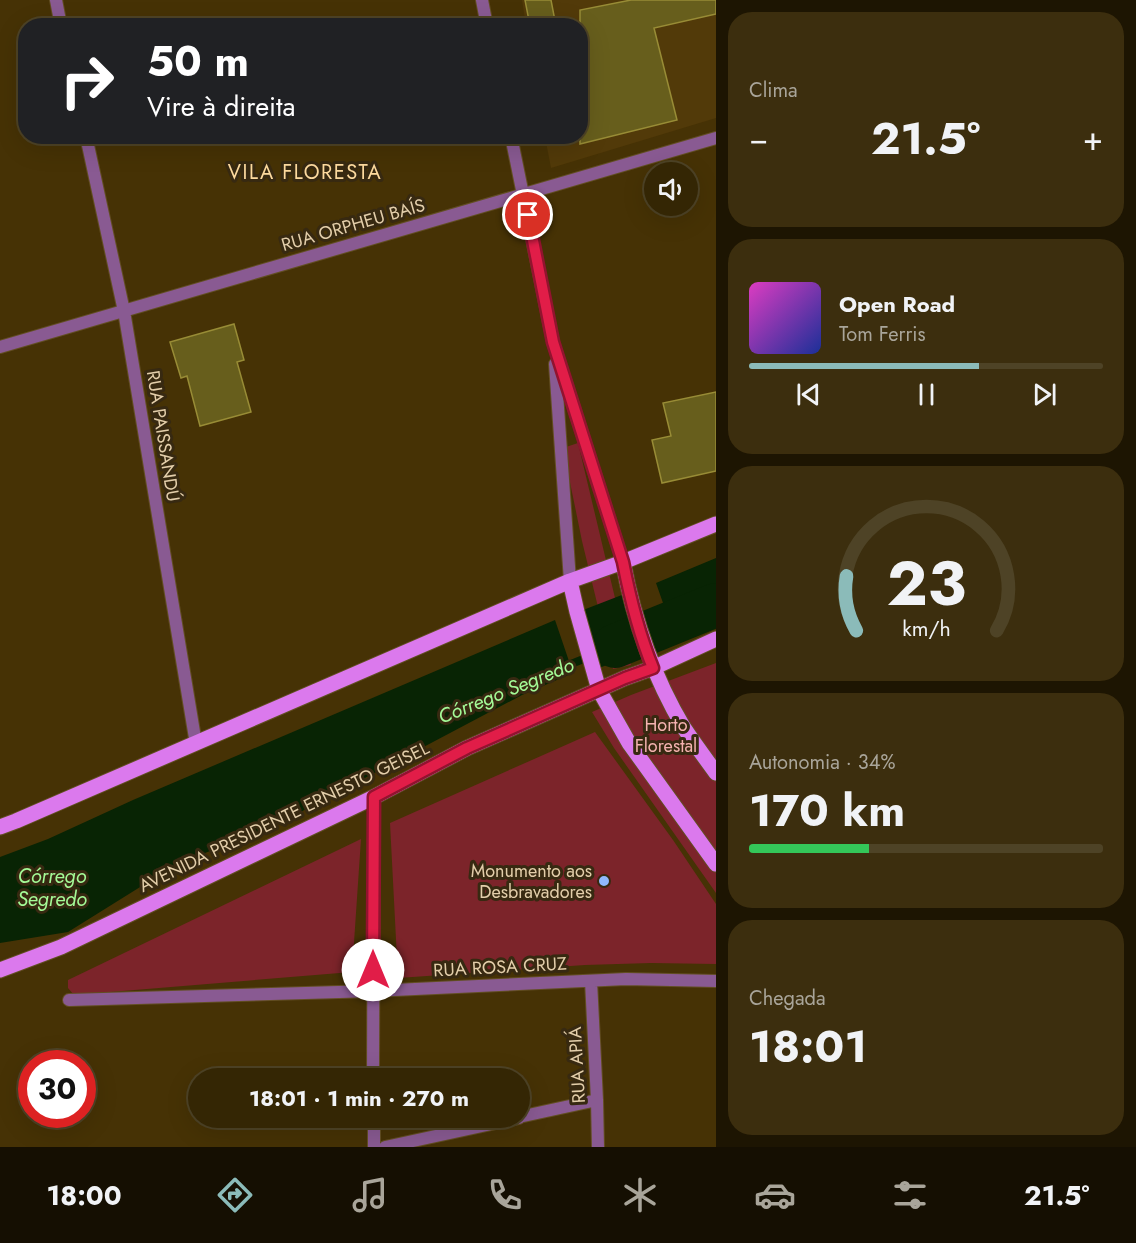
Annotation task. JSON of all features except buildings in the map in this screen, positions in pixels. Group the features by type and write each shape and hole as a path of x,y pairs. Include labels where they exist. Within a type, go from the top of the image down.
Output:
{"main road":[{"path":"0,827 570,581 716,524"},
{"path":"623,562 629,593 653,668 684,728 716,773"},
{"path":"570,581 599,690 629,743 716,864"},
{"name":"AVENIDA PRESIDENTE ERNESTO GEISEL","path":"0,970 61,947 374,797 467,748 716,639"}],"street":[{"path":"56,0 59,18"},
{"path":"482,0 486,18"},
{"name":"RUA ORPHEU BAÍS","path":"0,347 716,138"},
{"name":"RUA PAISSANDÚ","path":"88,144 124,311 196,744"},
{"path":"513,144 553,342 623,562"},
{"path":"553,342 570,581"},
{"path":"374,797 374,1068"},
{"name":"RUA ROSA CRUZ","path":"69,1000 373,992 626,979 716,981"},
{"name":"RUA APIÁ","path":"591,981 598,1147"},
{"path":"530,1115 597,1100"},
{"path":"374,1128 374,1147"},
{"path":"385,1147 473,1128"}],"shaded area":[{"path":"522,0 716,0 716,118 551,168 546,144 588,144 588,18 525,18"}],"green space":[{"path":"578,443 631,665 613,669 582,541 563,448"},
{"name":"Horto Florestal","path":"716,663 716,893 614,748 592,712"},
{"path":"595,732 716,904 716,964 585,965 398,978 390,823"},
{"path":"361,839 352,972 74,995 68,988 68,980"}],"water":[{"path":"716,558 716,622 675,637 656,583"},
{"name":"Córrego Segredo","path":"627,593 645,650 594,670 578,612"},
{"name":"Córrego Segredo","path":"555,620 573,673 522,695 276,825 177,864 68,932 0,943 0,857 48,839 133,800"}],"waterway":[{"name":"Córrego Segredo","path":"615,646 716,605"},
{"name":"Córrego Segredo","path":"561,668 591,656"}],"place":[{"name":"Monumento aos Desbravadores","path":"604,881"}],"district":[{"name":"VILA FLORESTA","path":"305,172"}],"route":[{"path":"373,970 374,797 467,748 625,678 653,668 629,593 623,562 553,342 528,215"}]}
